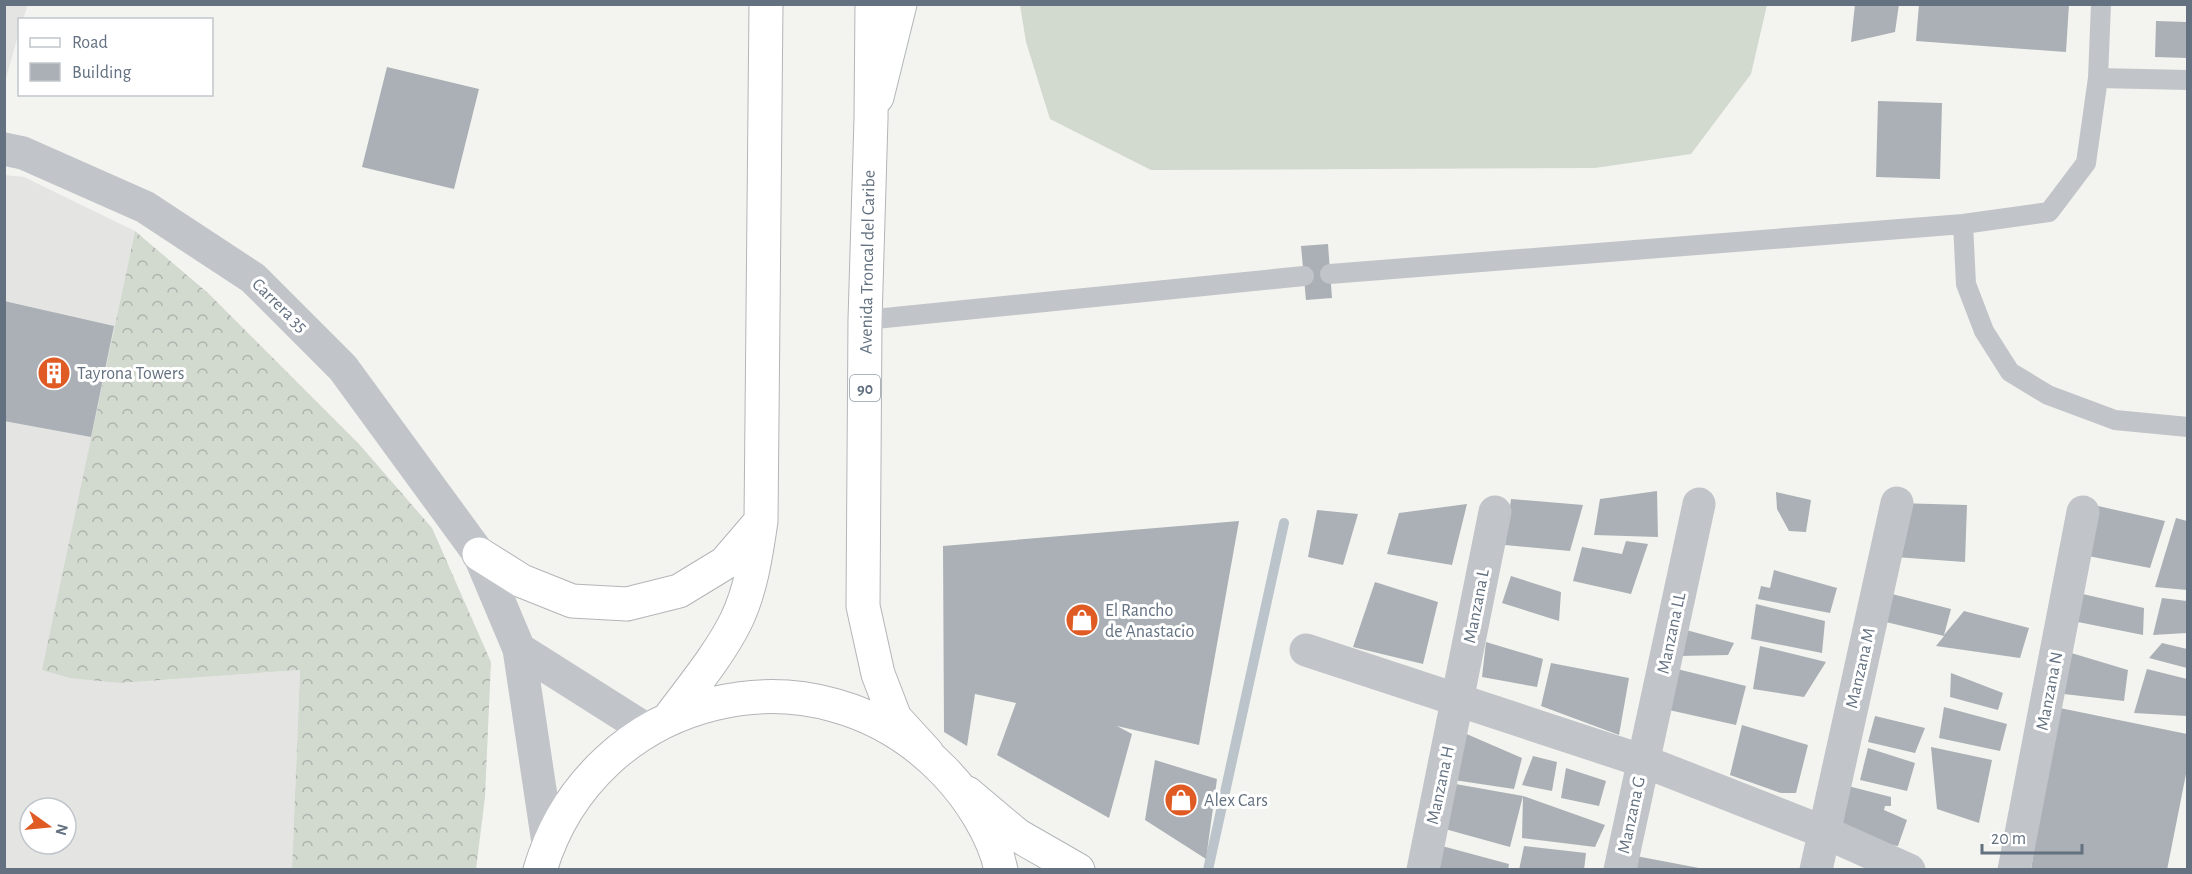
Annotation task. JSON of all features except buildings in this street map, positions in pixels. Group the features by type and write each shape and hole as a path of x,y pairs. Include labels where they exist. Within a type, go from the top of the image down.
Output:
{"main road":[{"path":"659,723 711,661 737,620 753,572 761,521 766,4"},
{"name":"Avenida Troncal del Caribe","path":"872,4 865,320 863,606 878,674 895,718 927,753"},
{"path":"871,119 900,4"},
{"path":"479,554 522,581 572,601 627,604 679,591 725,563 761,521"},
{"path":"544,856 573,799 606,760 659,723 714,702 759,696 805,698 849,709 890,727 927,753 958,785 1017,835 1078,870"},
{"path":"958,785 983,823 1001,870"}],"street":[{"name":"Carrera 35","path":"4,149 23,153 145,207 253,278 343,368 479,554 519,649 544,856"},
{"name":"Manzana M","path":"1816,870 1897,503"},
{"name":"Manzana LL","path":"1643,761 1699,504"},
{"name":"Manzana L","path":"1458,699 1495,512"},
{"name":"Manzana N","path":"2014,870 2083,512"},
{"path":"519,649 659,723"},
{"path":"1306,650 1643,761 1824,832 1910,870"},
{"name":"Manzana H","path":"1423,870 1458,699"},
{"name":"Manzana G","path":"1620,870 1643,761"}],"lane":[{"path":"1330,274 1963,224 2049,212 2086,163 2098,78 2101,4"},
{"path":"2098,78 2187,80"},
{"path":"1963,224 1965,284 1984,331 2010,372 2048,395 2115,420 2187,428"},
{"path":"865,320 1304,276"}],"shaded area":[{"path":"4,5 28,5 23,18 18,18 18,36 5,82"},
{"path":"5,175 24,177 135,231 43,670 120,683 300,670 292,869 5,870"}],"green space":[{"path":"1020,4 1767,5 1751,74 1691,154 1595,168 1151,170 1050,119 1026,42"},
{"path":"135,231 208,293 359,444 432,528 491,662 485,797 476,869 292,869 300,670 120,683 70,678 42,670"}],"waterway":[{"path":"1208,870 1284,523"}],"place":[{"name":"Tayrona Towers","path":"54,373"},
{"name":"El Rancho de Anastacio","path":"1082,620"},
{"name":"Alex Cars","path":"1181,800"}]}
